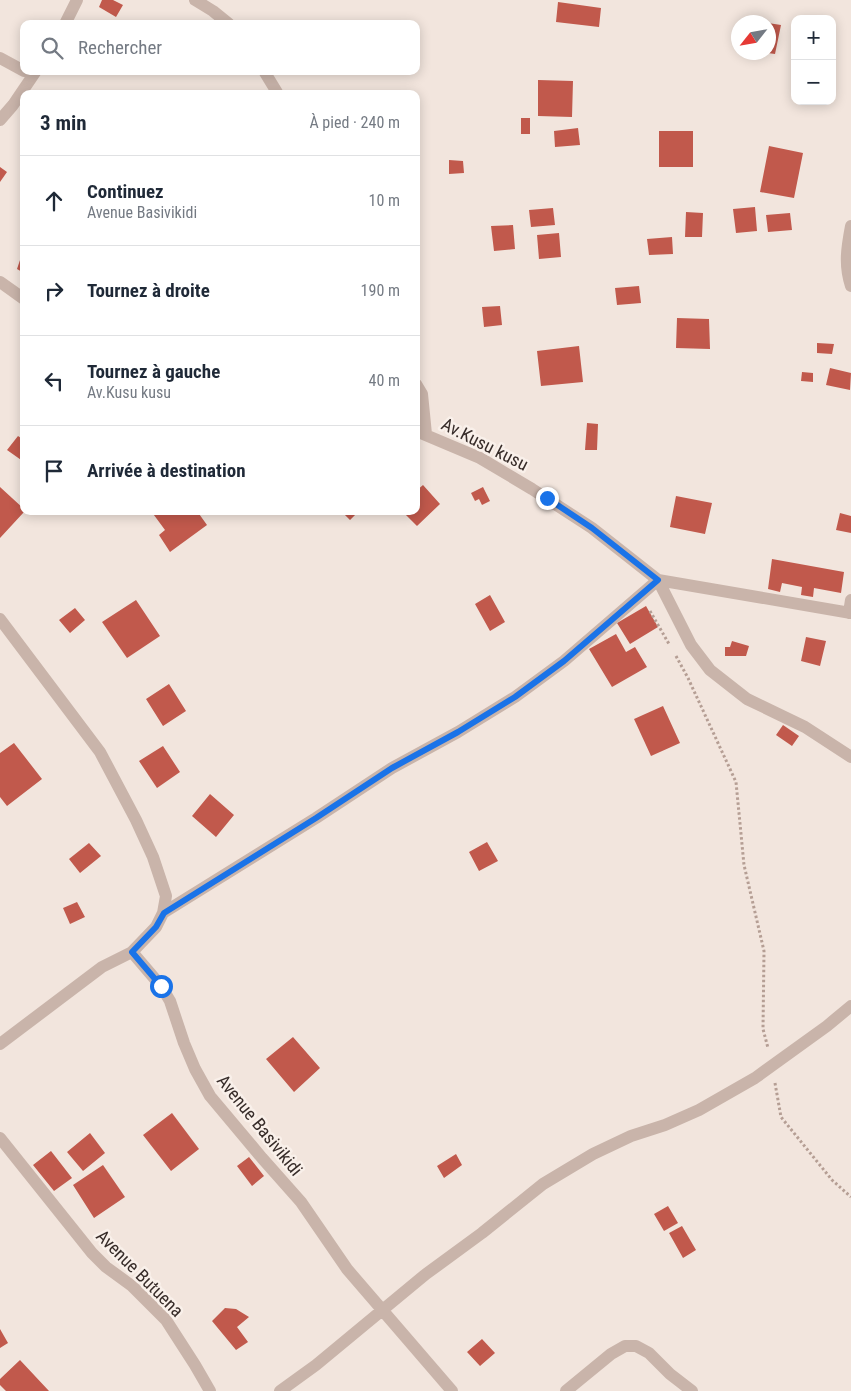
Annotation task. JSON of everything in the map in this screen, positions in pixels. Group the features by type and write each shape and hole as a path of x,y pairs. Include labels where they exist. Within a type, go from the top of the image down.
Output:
{"street":[{"path":"66,20 77,0"},
{"path":"195,0 224,20"},
{"path":"0,58 20,68"},
{"path":"0,120 27,75"},
{"path":"266,75 276,90"},
{"path":"851,226 846,256 847,274 851,286"},
{"path":"0,282 20,296"},
{"path":"420,391 422,394 421,432"},
{"name":"Av.Kusu kusu","path":"421,432 480,458 532,489 592,528 658,580"},
{"path":"164,913 392,768 458,732 515,697 564,661 658,580"},
{"path":"658,580 850,613 851,600"},
{"path":"658,580 691,645 710,670 747,699 805,727 851,757"},
{"path":"0,619 100,752 153,857 166,896 164,913 156,927 132,952 102,967 0,1044"},
{"name":"Avenue Basivikidi","path":"132,952 161,986 170,1001 184,1043 195,1069 210,1096 301,1202 347,1268 381,1310 452,1391"},
{"path":"280,1391 316,1365 381,1310 543,1184 593,1154 631,1136 665,1125 699,1110 755,1078 827,1026 851,1006"},
{"name":"Avenue Butuena","path":"0,1138 92,1252 111,1272 132,1286 166,1320 210,1391"},
{"path":"566,1391 593,1371 611,1354 624,1346 636,1346 648,1353 670,1374 692,1391"}],"path":[{"path":"641,595 669,645"},
{"path":"674,653 688,678 736,782 744,865 764,951 763,1029 781,1117 832,1180 851,1196"}],"building":[{"path":"102,0 113,0 123,5 116,17 99,7"},
{"path":"558,2 601,8 599,27 556,22"},
{"path":"776,24 781,25 776,49"},
{"path":"538,80 573,81 572,117 538,116"},
{"path":"521,118 530,118 530,134 521,134"},
{"path":"578,128 580,145 555,147 554,131"},
{"path":"659,131 693,131 693,167 659,167"},
{"path":"769,146 803,153 794,198 760,192"},
{"path":"449,160 463,161 464,173 449,174"},
{"path":"0,167 7,172 0,182"},
{"path":"755,207 757,231 736,233 733,209"},
{"path":"553,208 555,225 531,227 529,210"},
{"path":"686,212 703,213 702,237 685,237"},
{"path":"790,213 792,230 768,232 766,215"},
{"path":"513,225 515,249 494,251 491,226"},
{"path":"559,233 561,257 539,259 537,235"},
{"path":"672,237 673,254 649,255 647,239"},
{"path":"20,260 20,271 17,269"},
{"path":"639,286 641,303 617,305 615,288"},
{"path":"500,306 502,325 484,327 482,307"},
{"path":"677,318 709,319 710,349 676,348"},
{"path":"817,343 834,344 832,354 817,353"},
{"path":"579,346 583,382 541,386 537,351"},
{"path":"830,368 851,373 850,390 826,385"},
{"path":"802,372 813,373 813,382 801,381"},
{"path":"587,423 598,424 597,450 585,450"},
{"path":"18,436 20,437 20,459 7,450"},
{"path":"423,485 440,504 417,526 406,515 420,515 420,488"},
{"path":"0,487 20,505 21,515 0,538"},
{"path":"483,487 490,501 482,505 479,499 475,501 471,493"},
{"path":"676,496 712,503 705,534 670,527"},
{"path":"840,513 851,516 851,533 836,530"},
{"path":"154,515 200,515 207,525 170,552 159,535 165,530"},
{"path":"345,515 355,515 350,520"},
{"path":"772,559 844,572 841,593 814,588 813,597 801,595 802,587 782,583 780,592 768,589"},
{"path":"490,595 505,622 490,631 475,604"},
{"path":"136,600 160,636 127,658 102,622"},
{"path":"646,606 658,627 630,644 617,623"},
{"path":"75,608 85,620 70,633 59,620"},
{"path":"616,634 626,652 635,647 647,667 612,687 589,649"},
{"path":"806,637 826,641 820,666 801,661"},
{"path":"732,641 749,646 746,656 725,656 725,647 730,647"},
{"path":"169,684 186,711 163,726 146,699"},
{"path":"663,706 680,743 651,756 634,719"},
{"path":"783,725 799,736 792,746 776,735"},
{"path":"14,743 42,779 7,806 0,797 0,753"},
{"path":"163,746 180,772 157,788 139,761"},
{"path":"210,794 234,815 216,837 192,816"},
{"path":"487,842 498,861 479,871 469,852"},
{"path":"89,843 101,856 80,873 69,859"},
{"path":"77,902 85,917 70,924 63,908"},
{"path":"293,1037 320,1068 294,1092 266,1059"},
{"path":"172,1113 199,1149 171,1171 143,1135"},
{"path":"90,1133 105,1153 83,1171 67,1152"},
{"path":"51,1151 72,1178 54,1191 33,1165"},
{"path":"456,1154 462,1165 444,1178 437,1166"},
{"path":"249,1157 264,1176 252,1186 237,1166"},
{"path":"103,1165 125,1197 94,1218 73,1185"},
{"path":"668,1206 678,1223 664,1231 654,1214"},
{"path":"682,1226 696,1250 683,1258 669,1233"},
{"path":"225,1308 236,1309 249,1317 237,1327 248,1342 236,1350 212,1321"},
{"path":"0,1329 8,1343 0,1348"},
{"path":"482,1339 495,1353 480,1366 467,1352"},
{"path":"20,1360 49,1391 6,1391 0,1385 0,1379"}],"route":[{"path":"161,986 132,952 156,927 164,913 392,768 458,732 515,697 564,661 658,580 592,528 547,498"}]}
